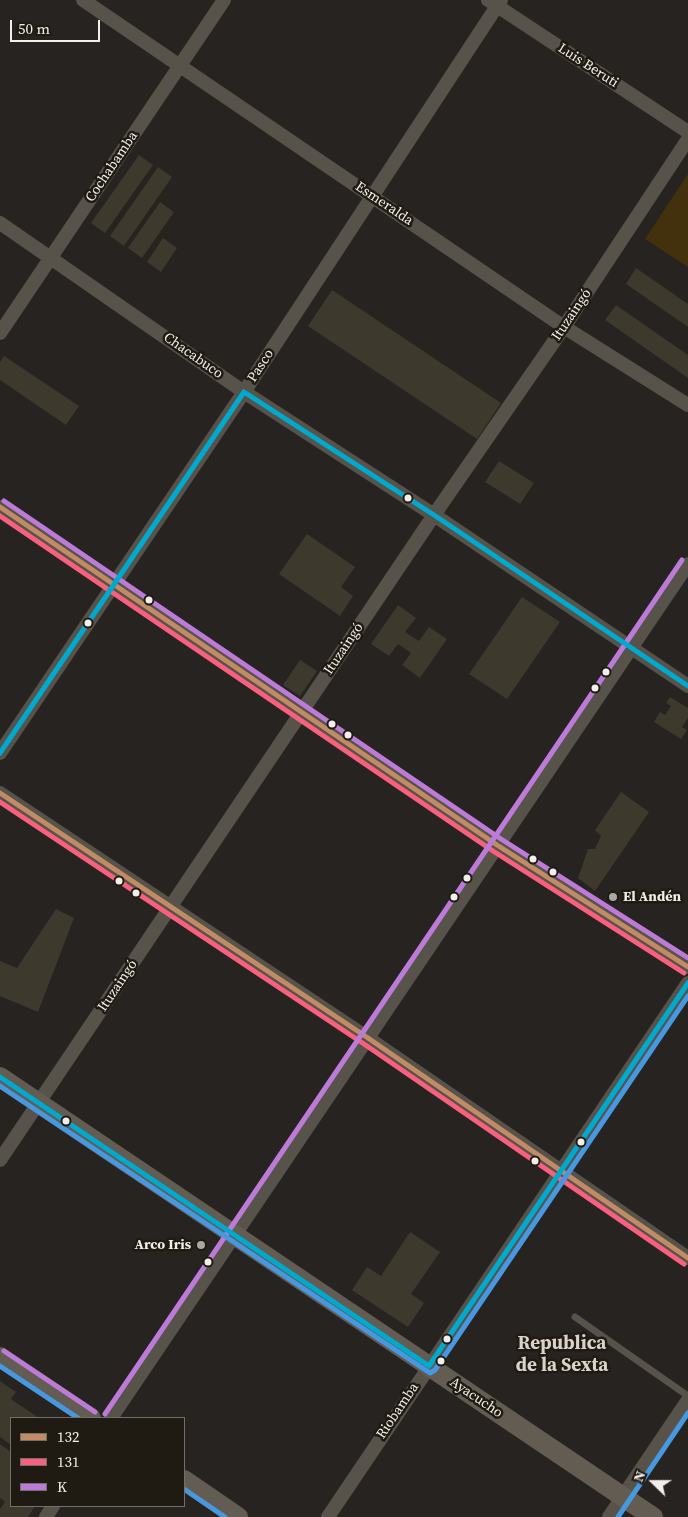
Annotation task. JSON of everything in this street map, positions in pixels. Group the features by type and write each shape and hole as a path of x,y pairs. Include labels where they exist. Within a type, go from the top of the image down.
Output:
{"main road":[{"name":"Ayacucho","path":"0,1077 653,1517"},
{"path":"0,1357 90,1417"},
{"path":"185,1481 238,1517"}],"street":[{"name":"Esmeralda","path":"83,0 564,327 688,405"},
{"name":"Cochabamba","path":"0,333 224,0"},
{"name":"Luis Beruti","path":"495,2 688,132"},
{"name":"Pasco","path":"0,753 244,392 373,196 495,2"},
{"name":"Ituzaingó","path":"0,1160 434,514 564,327 688,139"},
{"name":"Chacabuco","path":"0,223 244,392 434,514 688,686"},
{"path":"0,507 497,845 688,967"},
{"path":"112,1417 233,1234 368,1038 630,647 688,564"},
{"path":"0,793 368,1038 688,1258"},
{"name":"Riobamba","path":"328,1517 688,983"},
{"path":"610,1517 688,1400"}],"lane":[{"path":"574,1317 688,1396"}],"shaded area":[{"path":"688,174 688,267 645,239"}],"building":[{"path":"139,155 153,165 105,233 91,223"},
{"path":"158,167 172,177 124,246 110,236"},
{"path":"160,202 174,212 142,258 128,248"},
{"path":"163,238 177,248 161,272 147,262"},
{"path":"636,268 688,304 688,327 626,284"},
{"path":"332,290 501,403 477,439 308,326"},
{"path":"616,305 688,355 688,378 605,320"},
{"path":"4,356 79,406 66,425 0,380 0,362"},
{"path":"499,461 534,483 520,504 485,482"},
{"path":"307,534 355,567 341,587 353,596 340,616 279,574"},
{"path":"522,597 560,622 507,699 469,674"},
{"path":"398,605 416,618 405,632 419,641 429,627 447,639 420,678 402,665 411,653 398,644 389,656 371,644"},
{"path":"300,660 317,671 300,696 283,685"},
{"path":"670,697 688,708 688,718 682,727 687,730 681,739 654,722 660,712 665,715 671,706 666,703"},
{"path":"621,792 649,812 595,891 578,878 588,849 595,849 601,836 595,830"},
{"path":"56,909 74,918 38,1012 0,996 0,961 17,968"},
{"path":"410,1232 440,1252 411,1294 424,1303 408,1327 352,1290 367,1267 381,1276"},
{"path":"0,1381 16,1392 11,1399 38,1417 10,1417 10,1444 0,1437"},
{"path":"0,1444 10,1451 10,1507 34,1507 28,1517 0,1517 0,1509 5,1502 0,1498"}],"transit line":[{"path":"0,753 244,392 434,515 688,686"},
{"name":"K","path":"4,501 501,839 688,958"},
{"name":"132","path":"0,507 497,845 688,967"},
{"name":"131","path":"0,516 493,851 684,973"},
{"name":"K","path":"105,1414 682,560"},
{"name":"132","path":"0,793 368,1038 688,1258"},
{"name":"131","path":"0,802 364,1044 684,1264"},
{"path":"0,1077 429,1366 688,983"},
{"path":"0,1086 430,1373 435,1370 688,996"},
{"name":"K","path":"4,1351 95,1412"},
{"path":"0,1366 76,1417"},
{"path":"618,1517 688,1413"},
{"path":"185,1490 225,1517"}],"place":[{"name":"El Andén","path":"613,897"},
{"name":"Arco Iris","path":"201,1245"}],"district":[{"name":"Republica de la Sexta","path":"562,1355"}]}
